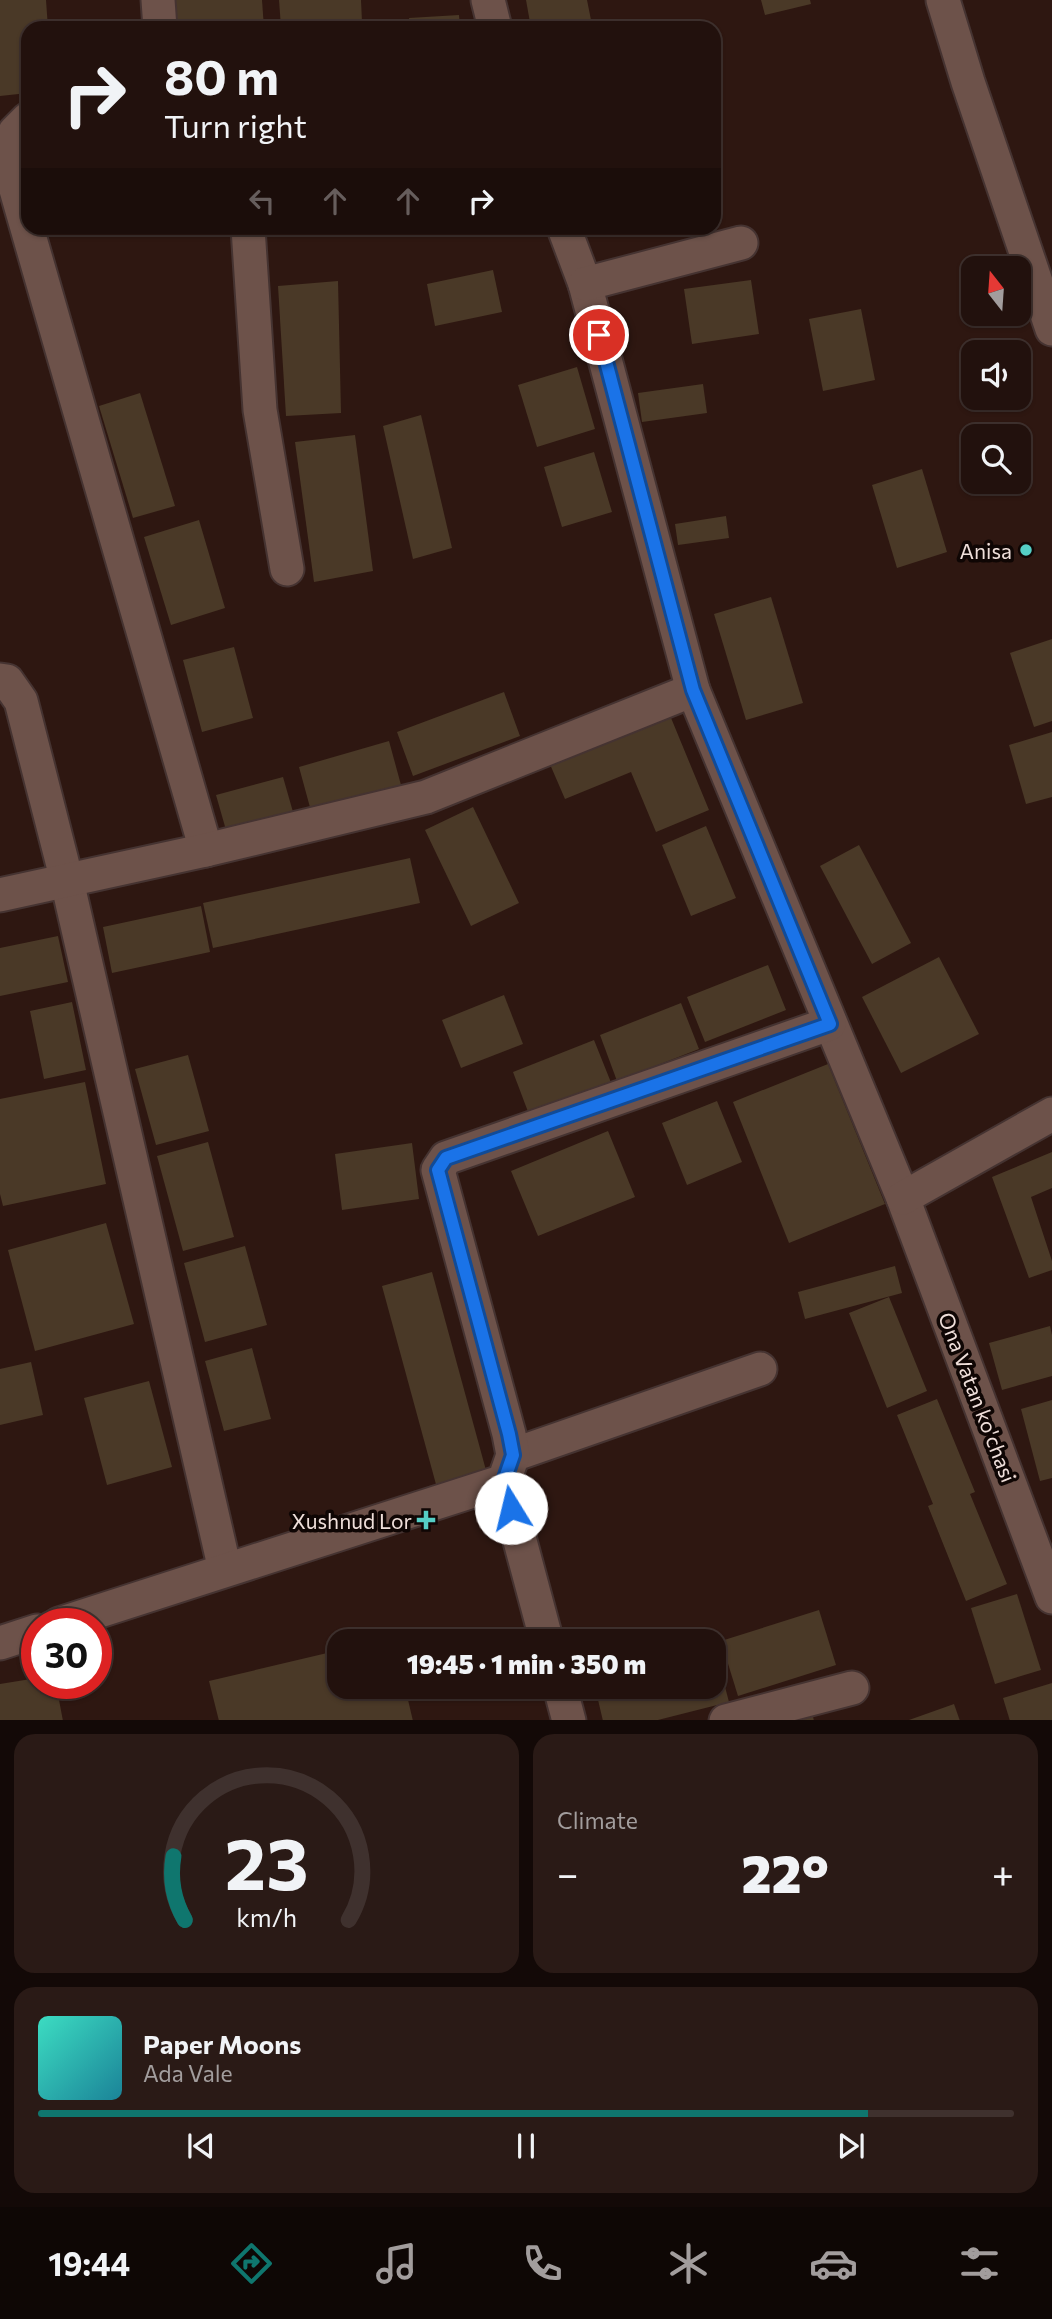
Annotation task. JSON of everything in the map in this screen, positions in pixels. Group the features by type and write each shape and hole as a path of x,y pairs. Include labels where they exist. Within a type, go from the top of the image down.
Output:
{"street":[{"path":"158,0 160,21"},
{"path":"488,0 493,21"},
{"path":"943,0 1052,329"},
{"path":"21,126 15,132 8,162 21,207"},
{"path":"29,235 206,850"},
{"path":"248,235 260,410 287,569"},
{"name":"Ona Vatan ko'chasi","path":"567,235 586,284 693,690 903,1198 1052,1597"},
{"path":"586,284 741,243"},
{"path":"0,680 7,681 21,701 67,881 225,1570"},
{"path":"0,895 206,850 426,797 693,690"},
{"path":"544,1629 508,1468 509,1434 438,1170 446,1158 830,1024"},
{"path":"903,1198 1052,1114"},
{"path":"108,1608 225,1570 508,1468 760,1369"},
{"path":"0,1643 21,1636"},
{"path":"726,1720 852,1688"},
{"path":"563,1699 569,1720"}],"building":[{"path":"0,0 46,0 48,21 21,21 21,94 0,96"},
{"path":"172,0 262,0 264,21 174,21"},
{"path":"279,0 361,0 362,21 281,21"},
{"path":"526,0 587,0 591,21 530,21"},
{"path":"761,0 810,0 811,4 765,15"},
{"path":"459,15 459,21 409,21 409,18"},
{"path":"493,270 502,312 435,326 427,284"},
{"path":"751,280 759,334 692,344 684,289"},
{"path":"338,281 341,413 286,416 278,286"},
{"path":"861,309 875,380 823,391 809,319"},
{"path":"577,367 595,429 537,447 518,385"},
{"path":"703,384 707,413 642,422 638,393"},
{"path":"140,393 175,506 133,518 99,406"},
{"path":"421,415 452,548 413,559 383,426"},
{"path":"355,435 373,571 314,582 295,442"},
{"path":"594,452 612,512 562,527 544,467"},
{"path":"922,469 947,552 897,568 872,485"},
{"path":"726,516 729,538 678,545 675,524"},
{"path":"199,520 225,608 171,625 144,537"},
{"path":"771,597 803,703 746,720 714,614"},
{"path":"1052,639 1052,721 1034,727 1010,653"},
{"path":"234,647 253,718 202,732 183,660"},
{"path":"504,692 520,736 413,776 397,732"},
{"path":"669,713 709,810 656,832 631,772 565,799 549,762"},
{"path":"1052,732 1052,797 1026,804 1009,745"},
{"path":"389,741 401,785 311,811 299,767"},
{"path":"283,777 293,812 226,830 216,795"},
{"path":"473,807 519,903 471,926 425,830"},
{"path":"706,826 736,898 691,916 662,845"},
{"path":"859,845 911,943 872,964 820,866"},
{"path":"410,858 420,903 213,948 203,903"},
{"path":"201,906 210,952 112,973 103,927"},
{"path":"58,936 68,982 0,996 0,948"},
{"path":"939,957 979,1034 901,1073 862,997"},
{"path":"768,965 786,1010 705,1042 687,997"},
{"path":"504,995 523,1044 461,1068 442,1020"},
{"path":"72,1002 86,1070 44,1079 30,1011"},
{"path":"681,1003 699,1049 617,1081 600,1035"},
{"path":"594,1040 612,1085 530,1117 513,1072"},
{"path":"188,1055 209,1131 156,1145 135,1069"},
{"path":"828,1064 885,1204 789,1243 733,1102"},
{"path":"85,1082 106,1184 3,1206 0,1194 0,1099"},
{"path":"717,1101 742,1162 687,1185 662,1123"},
{"path":"608,1131 635,1197 538,1236 511,1171"},
{"path":"208,1142 234,1237 183,1251 157,1156"},
{"path":"412,1143 419,1199 342,1210 335,1154"},
{"path":"1052,1152 1052,1188 1031,1197 1052,1261 1052,1270 1029,1278 992,1177"},
{"path":"106,1223 134,1324 35,1351 8,1250"},
{"path":"245,1246 267,1325 205,1342 184,1263"},
{"path":"895,1266 902,1293 805,1319 798,1292"},
{"path":"432,1272 487,1474 437,1488 382,1286"},
{"path":"889,1297 927,1391 887,1408 849,1313"},
{"path":"1050,1326 1052,1376 1002,1390 989,1343"},
{"path":"252,1348 271,1419 224,1431 205,1361"},
{"path":"31,1362 43,1415 0,1425 0,1369"},
{"path":"149,1381 172,1467 107,1485 84,1398"},
{"path":"937,1399 975,1492 970,1494 1007,1584 966,1601 928,1506 933,1504 897,1415"},
{"path":"1052,1400 1052,1478 1040,1481 1021,1409"},
{"path":"1017,1594 1041,1670 995,1684 971,1608"},
{"path":"819,1610 836,1665 738,1696 726,1657 726,1639"},
{"path":"327,1653 327,1699 408,1699 413,1720 219,1720 209,1681"},
{"path":"21,1681 21,1699 59,1699 63,1720 0,1720 0,1684"},
{"path":"1052,1683 1052,1720 1010,1720 1003,1698"},
{"path":"726,1691 729,1702 658,1720 603,1720 598,1699 726,1699"},
{"path":"954,1704 960,1720 909,1720"},
{"path":"812,1712 814,1720 784,1720"}],"place":[{"name":"Anisa","path":"1026,550"},
{"name":"Xushnud Lor","path":"426,1520"}],"route":[{"path":"511,1508 504,1481 513,1455 509,1434 441,1190 438,1170 446,1158 830,1024 693,690 599,335"}]}
